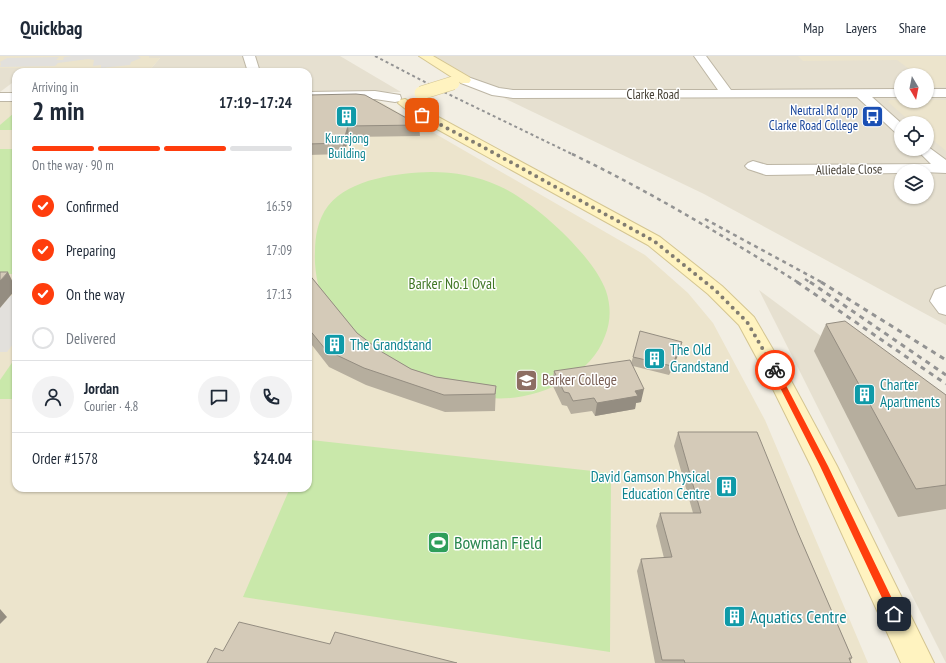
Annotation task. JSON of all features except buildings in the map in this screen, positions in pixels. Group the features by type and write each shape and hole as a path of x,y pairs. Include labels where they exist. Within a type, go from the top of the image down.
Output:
{"street":[{"path":"249,56 253,68"},
{"path":"425,56 459,82"},
{"path":"700,56 727,93"},
{"path":"312,96 375,95 408,98 459,82"},
{"name":"Clarke Road","path":"459,82 513,94 894,93"},
{"path":"860,93 894,124"},
{"path":"934,93 946,93"},
{"path":"0,97 12,97"},
{"path":"408,98 422,115 654,241 715,290 747,322 777,374 824,466 918,663"},
{"path":"932,156 946,168"},
{"name":"Alliedale Close","path":"753,166 766,170 946,168"}],"shaded area":[{"path":"0,56 149,56 149,58 160,58 151,68 0,68"},
{"path":"138,56 141,58 131,62 130,65 101,68 101,65 93,66 94,60 88,59 58,63 55,66 0,67 0,62 7,58 59,57 56,60 63,60 64,57"},
{"path":"149,56 340,56 401,92 312,92 312,68 151,68 160,58 148,58"},
{"path":"435,56 946,56 946,325 704,194 506,99"},
{"path":"798,56 946,56 946,87 934,87 934,68 908,68 897,60 803,61"},
{"path":"0,68 12,68 12,83 0,92"},
{"name":"Barker College","path":"377,100 645,255 688,293 713,323 765,420 868,663 0,663 0,102 12,102 12,492 312,492 312,101"},
{"path":"890,100 894,100 894,107 888,102"},
{"path":"934,100 946,100 946,151 934,141 934,116 904,116 895,108 934,108"},
{"path":"759,290 946,429 946,663"},
{"path":"10,296 12,296 12,345 7,352 0,352 0,308"}],"green space":[{"path":"12,115 12,130 0,130 0,125"},
{"path":"0,149 12,149 12,274 0,274"},
{"name":"Barker No.1 Oval","path":"431,172 474,177 513,193 529,204 561,231 589,262 606,291 609,302 609,319 605,336 598,351 587,364 573,376 558,385 541,391 524,396 507,398 480,397 416,387 411,385 328,307 319,288 315,259 318,228 322,216 328,206 337,197 362,183 390,176"},
{"path":"12,363 12,399 0,399 0,380"},
{"name":"Bowman Field","path":"312,440 611,473 610,652 243,597 288,492 312,492"}],"railway":[{"path":"375,56 444,92 573,154"},
{"path":"573,154 659,199 799,283"},
{"path":"705,219 823,283"},
{"path":"805,279 811,283"},
{"path":"797,282 946,384"},
{"path":"810,282 946,375"},
{"path":"821,282 946,360"}],"way so far":[{"path":"422,115 654,241 715,290 747,322 775,370"}],"place":[{"name":"Kurrajong Building","path":"347,116"},
{"name":"Neutral Rd opp Clarke Road College","path":"873,117"},
{"name":"The Grandstand","path":"334,345"},
{"name":"The Old Grandstand","path":"655,359"},
{"name":"Barker College","path":"526,380"},
{"name":"Charter Apartments","path":"864,394"},
{"name":"David Gamson Physical Education Centre","path":"726,486"},
{"name":"Bowman Field","path":"438,543"},
{"name":"Aquatics Centre","path":"734,617"}],"route":[{"path":"775,370 824,466 894,614"}]}
